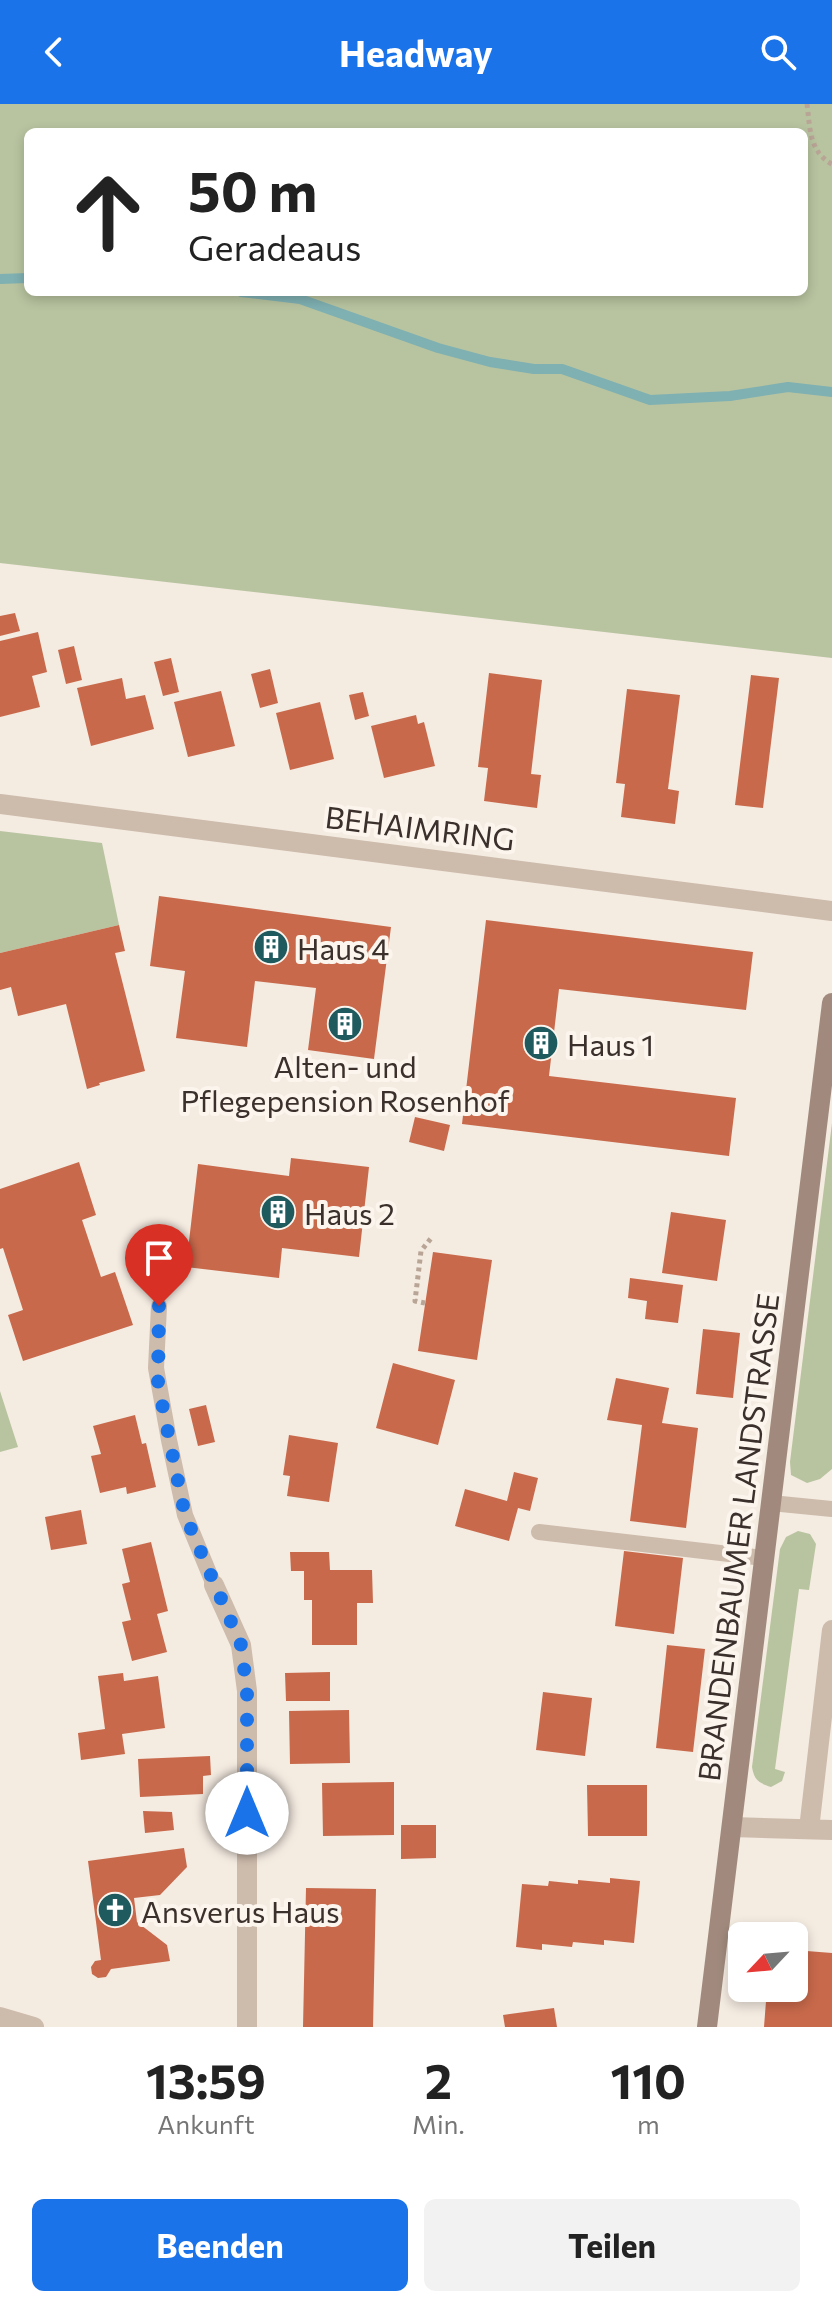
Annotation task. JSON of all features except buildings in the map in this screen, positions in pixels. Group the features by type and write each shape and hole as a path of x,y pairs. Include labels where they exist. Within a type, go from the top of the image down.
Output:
{"main road":[{"name":"BRANDENBAUMER LANDSTRASSE","path":"707,2027 829,1055 832,1003"}],"street":[{"name":"BEHAIMRING","path":"0,804 832,911"},
{"path":"214,1585 241,1645 247,1691 247,2027"},
{"path":"809,1829 832,1630"},
{"path":"732,1827 832,1830"},
{"path":"0,2017 34,2027"}],"lane":[{"path":"159,1306 156,1368 169,1440 185,1515 214,1585"},
{"path":"771,1503 832,1509"},
{"path":"539,1532 764,1558"}],"path":[{"path":"807,104 815,148 824,160 832,164"},
{"path":"425,1303 415,1301 421,1251 432,1237"}],"green space":[{"path":"0,104 832,104 832,658 0,563"},
{"path":"0,831 102,843 119,925 0,953"},
{"path":"832,1123 832,1469 820,1479 807,1483 791,1475 790,1462"},
{"path":"0,1391 18,1447 0,1452"},
{"path":"798,1531 810,1534 816,1544 809,1590 799,1589 775,1769 785,1772 782,1781 771,1787 758,1780 752,1767 780,1549 786,1537"}],"waterway":[{"path":"0,279 24,278"},
{"path":"275,296 300,299 438,348 490,362 534,369 562,369 650,400 730,396 788,387 832,392"}],"place":[{"name":"Haus 4","path":"271,947"},
{"name":"Alten- und Pflegepension Rosenhof","path":"345,1024"},
{"name":"Haus 1","path":"541,1043"},
{"name":"Haus 2","path":"278,1212"},
{"name":"Ansverus Haus","path":"115,1910"}],"route":[{"path":"159,1306 156,1368 185,1515 241,1645 247,1691 247,1813"}]}
